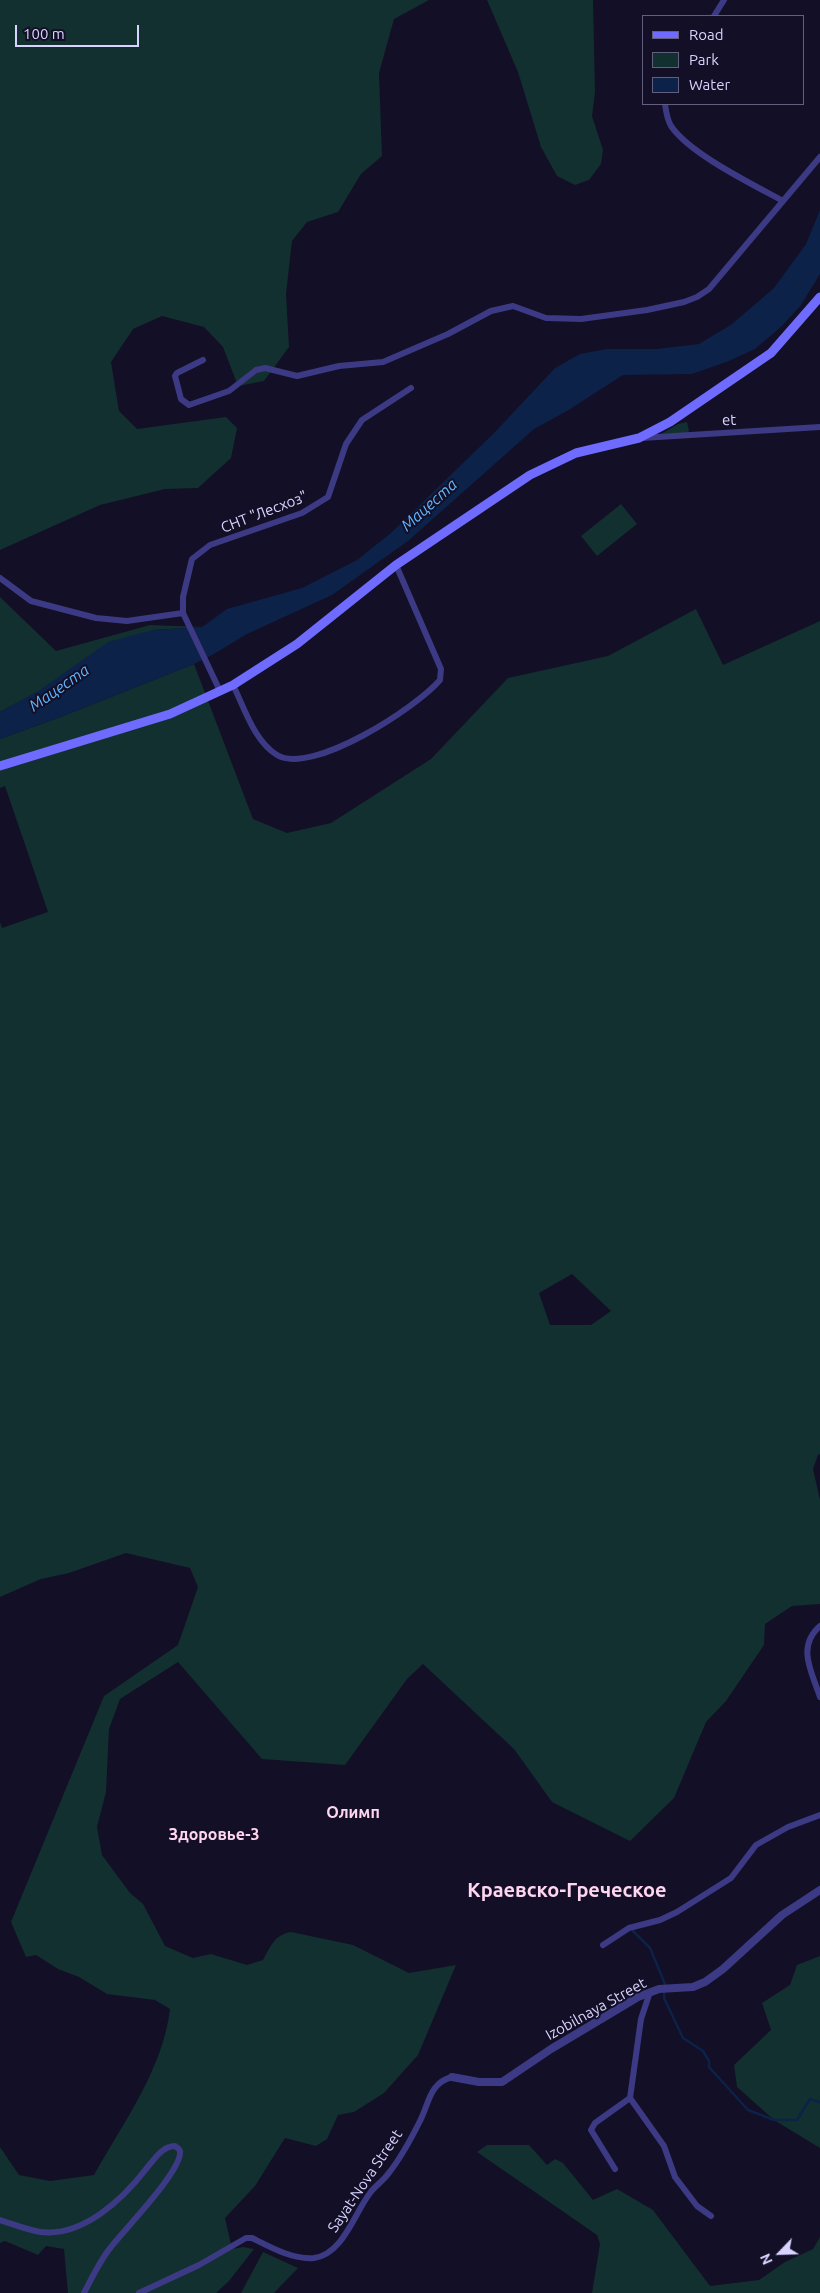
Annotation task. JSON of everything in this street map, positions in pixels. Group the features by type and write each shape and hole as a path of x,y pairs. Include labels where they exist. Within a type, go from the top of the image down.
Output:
{"main road":[{"path":"0,766 155,720 233,684 297,644 396,565 522,480 554,462 596,447 639,438 670,422 772,353 820,297"}],"street":[{"path":"715,15 724,0"},
{"path":"665,105 666,115 672,127 695,149 783,201"},
{"path":"202,360 177,373 175,376 181,399 189,405 229,391 256,370 266,368 297,376 339,366 382,362 491,312 513,306 546,318 581,319 647,310 697,297 709,288 820,157"},
{"name":"СНТ \"Лесхоз\"","path":"182,614 183,597 192,559 200,551 210,545 302,513 328,497 346,444 362,420 411,388"},
{"name":"et","path":"639,438 820,428"},
{"path":"233,684 263,743 277,755 292,760 312,758 333,751 414,702 440,680 441,669 396,565"},
{"path":"0,578 31,601 96,618 127,621 182,614 220,691"},
{"path":"820,1626 810,1636 806,1649 820,1697"},
{"path":"603,1945 629,1928 660,1920 677,1912 731,1878 756,1845 788,1827 820,1814"},
{"name":"Izobilnaya Street","path":"452,2077 478,2082 502,2082 608,2014 650,1992 667,1988 693,1987 706,1982 782,1915 820,1890"},
{"path":"650,1992 641,2019 630,2098 664,2146 675,2177 697,2206 711,2216"},
{"name":"Sayat-Nova Street","path":"139,2293 199,2265 246,2238 252,2238 300,2258 314,2258 331,2251 352,2222 368,2195 394,2166 421,2120 434,2089 441,2081 452,2077"},
{"path":"615,2169 591,2130 595,2123 630,2098"},
{"path":"0,2220 41,2232 65,2230 79,2225 112,2207 129,2192 162,2151 170,2146 175,2146 179,2149 180,2153 173,2167 142,2212 110,2247 84,2293"}],"green space":[{"path":"0,0 429,0 394,19 379,73 382,156 361,174 338,212 307,222 292,241 286,294 289,347 264,381 238,386 223,347 204,327 162,316 133,329 111,362 119,411 137,429 226,417 237,428 231,458 198,488 165,489 100,505 0,550"},
{"path":"487,0 593,0 595,92 592,116 603,150 601,164 589,180 575,185 557,176 541,147 518,72"},
{"path":"687,422 689,431 687,433 661,434 678,424"},
{"path":"621,504 637,524 597,556 581,536"},
{"path":"0,597 56,651 150,625 202,627 153,630 0,712"},
{"path":"696,609 723,665 820,621 820,1454 813,1469 820,1500 820,1604 792,1606 765,1624 764,1645 726,1701 706,1722 674,1798 630,1841 552,1802 514,1749 423,1664 407,1679 345,1765 262,1759 178,1662 120,1699 109,1729 106,1792 97,1827 102,1855 130,1893 143,1904 165,1946 193,1958 211,1954 247,1965 263,1960 277,1938 291,1932 353,1945 409,1973 456,1965 418,2055 384,2093 354,2112 338,2115 327,2139 316,2146 285,2138 255,2186 225,2218 232,2249 243,2247 254,2249 229,2281 216,2293 68,2293 64,2249 46,2246 38,2255 5,2241 0,2243 0,2147 19,2175 50,2181 94,2175 151,2074 166,2031 170,2009 155,2000 107,1994 79,1977 58,1969 36,1955 26,1957 11,1922 104,1696 178,1645 198,1587 190,1568 126,1553 69,1573 41,1579 0,1597 0,922 2,928 48,912 5,786 0,788 0,739 194,664 253,819 287,833 331,823 431,759 508,678 608,656","holes":["572,1274 611,1311 591,1325 550,1325 539,1293"]},
{"path":"820,1956 820,2148 774,2120 737,2087 734,2065 771,2030 762,2003 790,1985 797,1965"},
{"path":"487,2145 529,2145 547,2165 555,2159 563,2163 593,2200 617,2189 653,2210 710,2286 759,2280 785,2262 813,2249 820,2237 820,2293 592,2293 600,2244 597,2235 477,2152"},
{"path":"263,2252 298,2268 274,2293 241,2293"}],"water":[{"name":"Мацеста","path":"820,210 820,274 801,305 782,326 755,349 729,361 692,374 623,375 567,411 534,429 408,541 332,595 247,634 194,664 0,739 0,712 40,690 108,642 153,630 202,627 227,609 302,588 357,560 392,532 495,432 555,368 580,354 607,349 656,349 699,344 732,324 774,288 806,244"}],"waterway":[{"path":"633,1931 650,1948 665,1984 664,1998 683,2038 703,2051 709,2061 709,2067 748,2110 774,2120 797,2120 810,2099 820,2102"}],"district":[{"name":"Олимп","path":"353,1813"},
{"name":"Здоровье-3","path":"214,1835"},
{"name":"Краевско-Греческое","path":"567,1890"}]}
